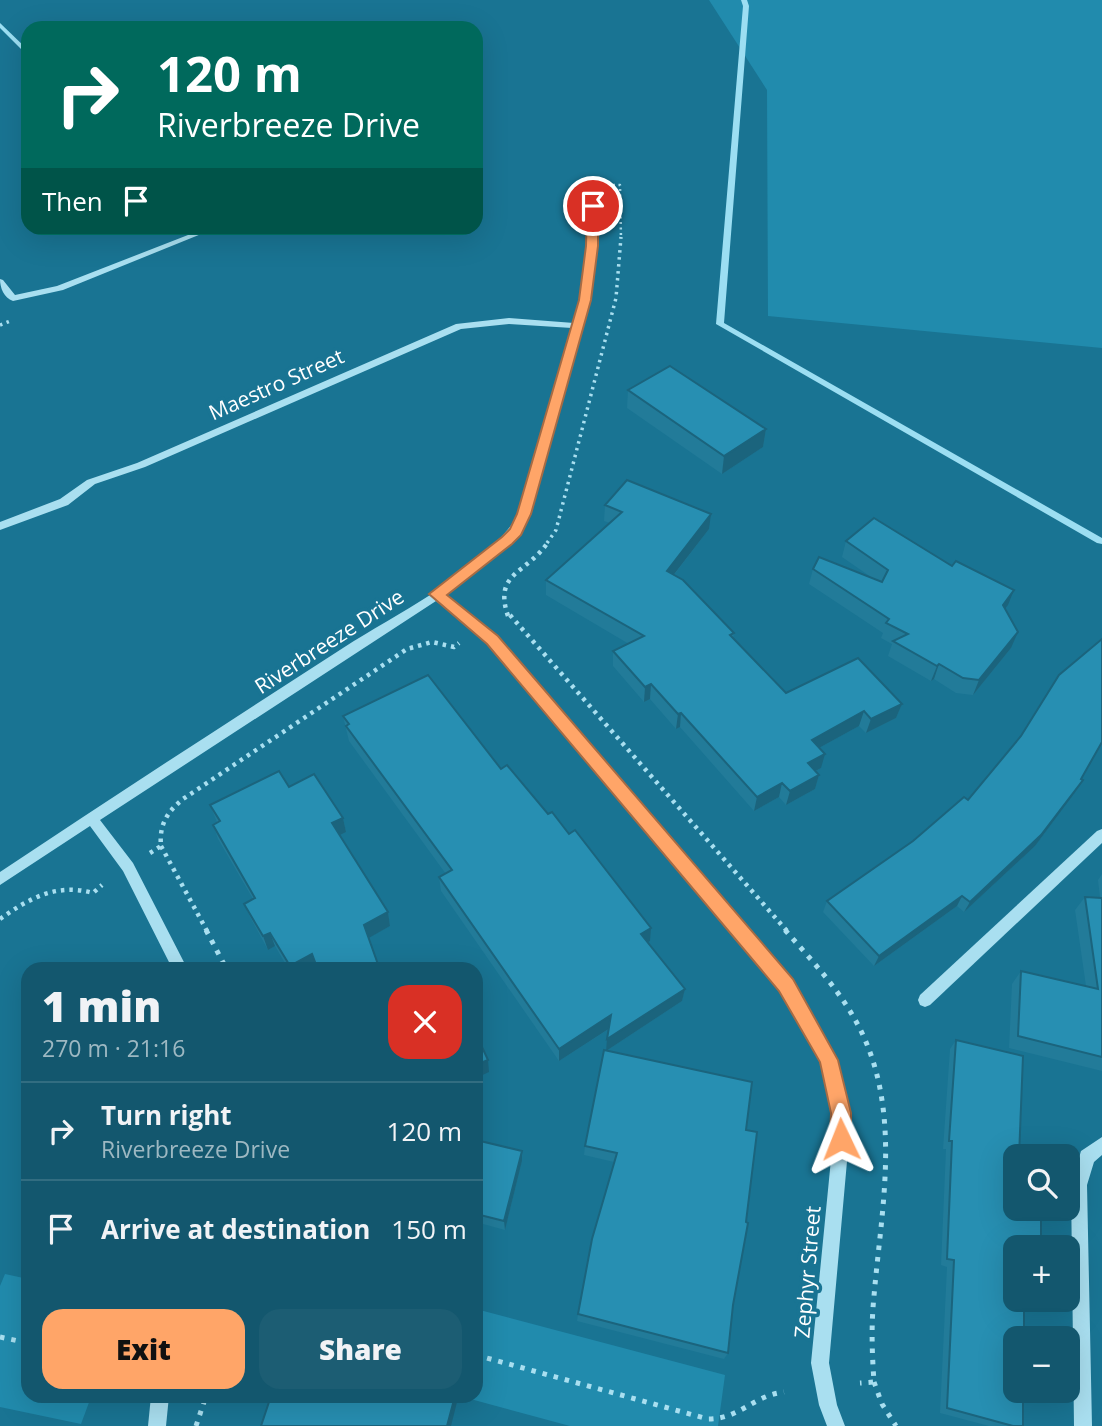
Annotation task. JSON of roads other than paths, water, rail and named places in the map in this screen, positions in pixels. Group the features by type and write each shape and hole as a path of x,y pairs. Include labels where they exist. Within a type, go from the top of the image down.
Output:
{"street":[{"name":"Riverbreeze Drive","path":"0,879 437,594 495,552 516,532 524,514 578,326 590,272 593,187"},
{"path":"2,302 60,288 194,235"},
{"path":"0,282 13,298"},
{"name":"Maestro Street","path":"0,526 64,502 91,482 141,464 459,326 509,321 578,326"},
{"name":"Zephyr Street","path":"437,594 493,640 786,985 829,1060 841,1113 841,1139 820,1363 836,1426"},
{"path":"91,818 128,867 177,962"},
{"path":"925,1000 1102,835"},
{"path":"1083,1426 1079,1185 1087,1157 1102,1144"},
{"path":"157,1426 159,1403"}],"waterway":[{"path":"744,0 746,6 720,324 1100,541"},
{"path":"0,25 21,47"}]}
